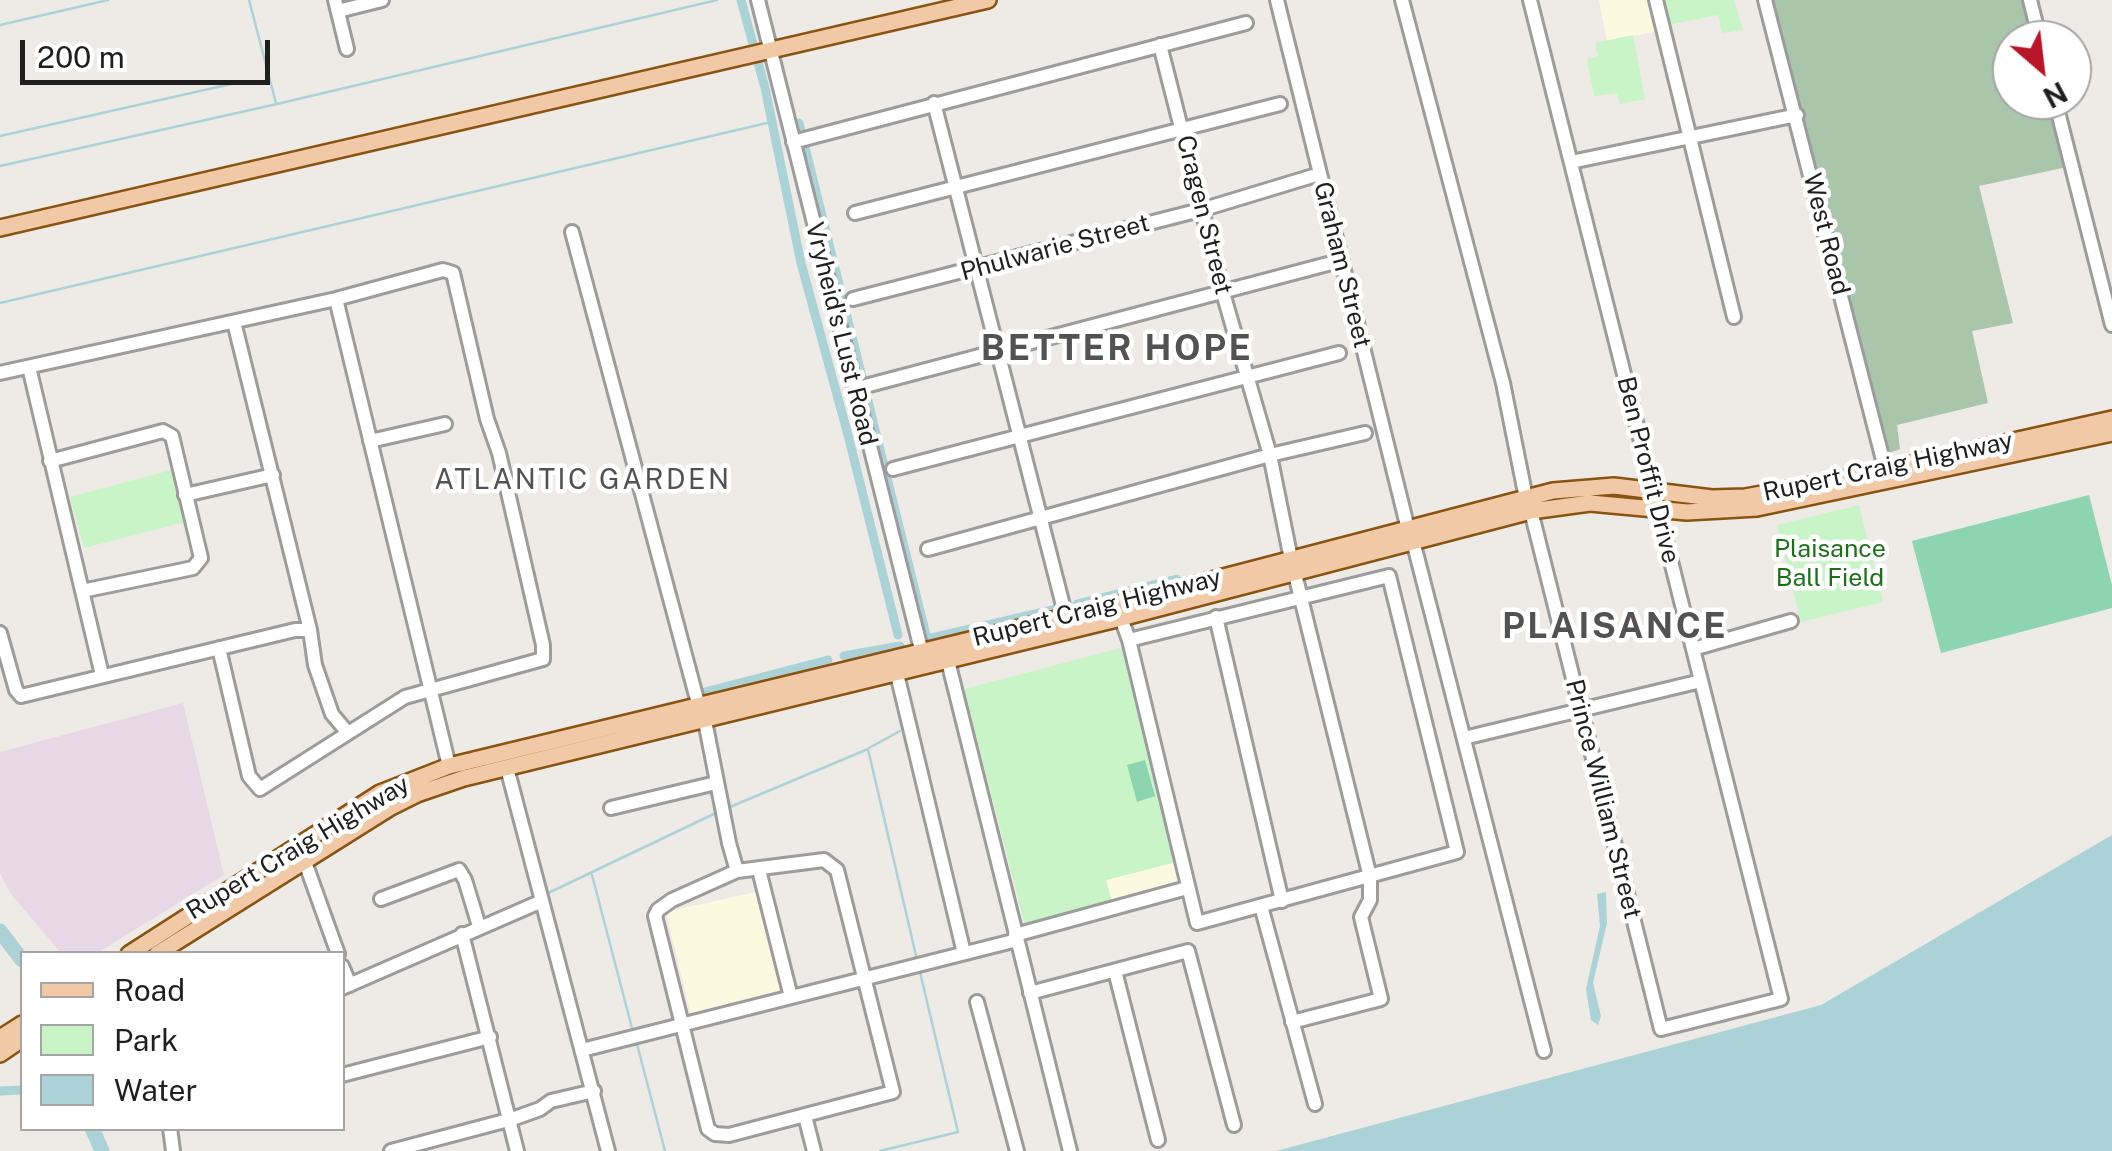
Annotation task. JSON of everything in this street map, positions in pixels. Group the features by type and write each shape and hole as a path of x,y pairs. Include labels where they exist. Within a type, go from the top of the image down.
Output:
{"main road":[{"path":"0,228 988,0"},
{"name":"Rupert Craig Highway","path":"134,951 380,793 449,766 898,674 923,659 948,662 1121,618 1582,486 1712,498 1745,496 2112,419"},
{"name":"Rupert Craig Highway","path":"1528,504 1632,505 1658,511 1758,508 2112,433"},
{"name":"Rupert Craig Highway","path":"162,951 417,794 702,714 923,659 1066,616 1293,566"}],"street":[{"path":"346,49 337,6 382,0"},
{"name":"Vryheid's Lust Road","path":"758,0 761,53 795,142 923,659"},
{"name":"Graham Street","path":"1277,0 1340,261 1544,1051"},
{"name":"Prince William Street","path":"1402,0 1503,383 1528,504 1661,1030"},
{"name":"Ben Proffit Drive","path":"1530,0 1781,998 1661,1030"},
{"path":"1656,0 1734,318"},
{"name":"West Road","path":"1765,0 1885,468"},
{"path":"795,142 1246,23"},
{"name":"Cragen Street","path":"1160,45 1270,455 1293,566 1370,877 1370,900 1361,917 1381,999 1292,1022"},
{"path":"934,103 1066,616"},
{"path":"855,213 1280,104"},
{"path":"1572,162 1796,115"},
{"path":"2060,120 2112,325"},
{"name":"Phulwarie Street","path":"853,299 1204,209 1313,176"},
{"path":"572,232 702,714 737,871"},
{"path":"2094,258 2112,254"},
{"path":"856,388 1340,261"},
{"path":"0,373 336,300 443,270 453,273 487,419 499,453 543,659 405,697 260,789 250,776 219,648"},
{"path":"336,300 449,766"},
{"path":"234,322 310,630 315,666 332,714 348,733"},
{"path":"893,469 1339,353"},
{"path":"29,367 102,675"},
{"path":"370,441 445,424"},
{"path":"50,460 163,431 172,436 201,558 193,568 82,591"},
{"path":"928,549 1270,455 1365,433"},
{"path":"185,495 273,475"},
{"path":"1121,618 1197,923 1458,852 1389,576 1129,640"},
{"path":"1216,617 1282,901"},
{"path":"1693,649 1791,620"},
{"path":"0,633 21,696 295,630 310,630"},
{"path":"948,662 1067,1150"},
{"path":"898,674 964,953"},
{"path":"1464,738 1702,681"},
{"path":"506,768 608,1151"},
{"path":"612,808 716,783"},
{"path":"824,860 836,870 893,1092 729,1135 710,1132 655,916 672,900 737,871 759,870 824,860"},
{"path":"305,862 337,951"},
{"path":"381,899 456,869 465,880 479,926"},
{"path":"759,870 791,997"},
{"path":"582,1050 964,953 1187,888"},
{"path":"346,987 542,901"},
{"path":"1260,906 1314,1104"},
{"path":"462,934 512,1119 517,1151"},
{"path":"1030,994 1188,951 1234,1125"},
{"path":"1115,971 1158,1140"},
{"path":"978,1002 1017,1151"},
{"path":"345,1074 490,1037"},
{"path":"392,1151 512,1119 540,1109 551,1100 594,1092"},
{"path":"805,1116 814,1151"}],"shaded area":[{"path":"1599,0 1651,0 1657,31 1607,42"},
{"path":"183,703 224,875 100,951 59,951 11,894 0,873 0,752"},
{"path":"1176,862 1182,884 1112,902 1106,880"},
{"path":"760,891 786,992 691,1015 667,917 671,911"}],"green space":[{"path":"1662,0 1734,0 1743,30 1722,33 1718,15 1668,25"},
{"path":"1772,0 2025,0 2030,20 1992,20 1992,120 2055,120 2067,167 1979,186 2013,323 1972,331 1988,403 1897,425 1900,449 1882,456"},
{"path":"1633,35 1645,99 1620,104 1617,93 1594,96 1587,59 1598,56 1595,43"},
{"path":"171,470 185,522 84,548 70,497"},
{"path":"2089,495 2112,585 2112,608 1941,653 1912,541"},
{"name":"Plaisance Ball Field","path":"1859,505 1883,602 1801,622 1777,525"},
{"path":"1121,648 1176,862 1106,880 1112,902 1025,925 964,689"},
{"path":"1145,760 1155,796 1137,802 1127,765"}],"water":[{"path":"2112,835 2112,1151 1276,1151 1821,1005"},
{"path":"1606,892 1607,923 1593,983 1601,1016 1598,1025 1591,1020 1586,989 1600,926 1597,894"}],"waterway":[{"path":"0,25 108,0"},
{"path":"249,0 276,103"},
{"path":"0,166 717,0"},
{"path":"741,0 765,88 801,263 898,635"},
{"path":"0,136 231,84"},
{"path":"0,303 771,122"},
{"path":"799,123 927,639 1057,609"},
{"path":"1077,604 1177,579"},
{"path":"844,656 900,646"},
{"path":"705,692 828,660"},
{"path":"869,748 900,731"},
{"path":"730,807 868,749 917,960"},
{"path":"544,895 718,812"},
{"path":"592,875 633,1032"},
{"path":"0,931 20,957"},
{"path":"880,1151 958,1132 919,968"},
{"path":"637,1044 665,1151"},
{"path":"0,1091 20,1090"},
{"path":"93,1131 102,1151"}],"district":[{"name":"BETTER HOPE","path":"1117,349"},
{"name":"ATLANTIC GARDEN","path":"583,480"},
{"name":"PLAISANCE","path":"1615,627"}]}
